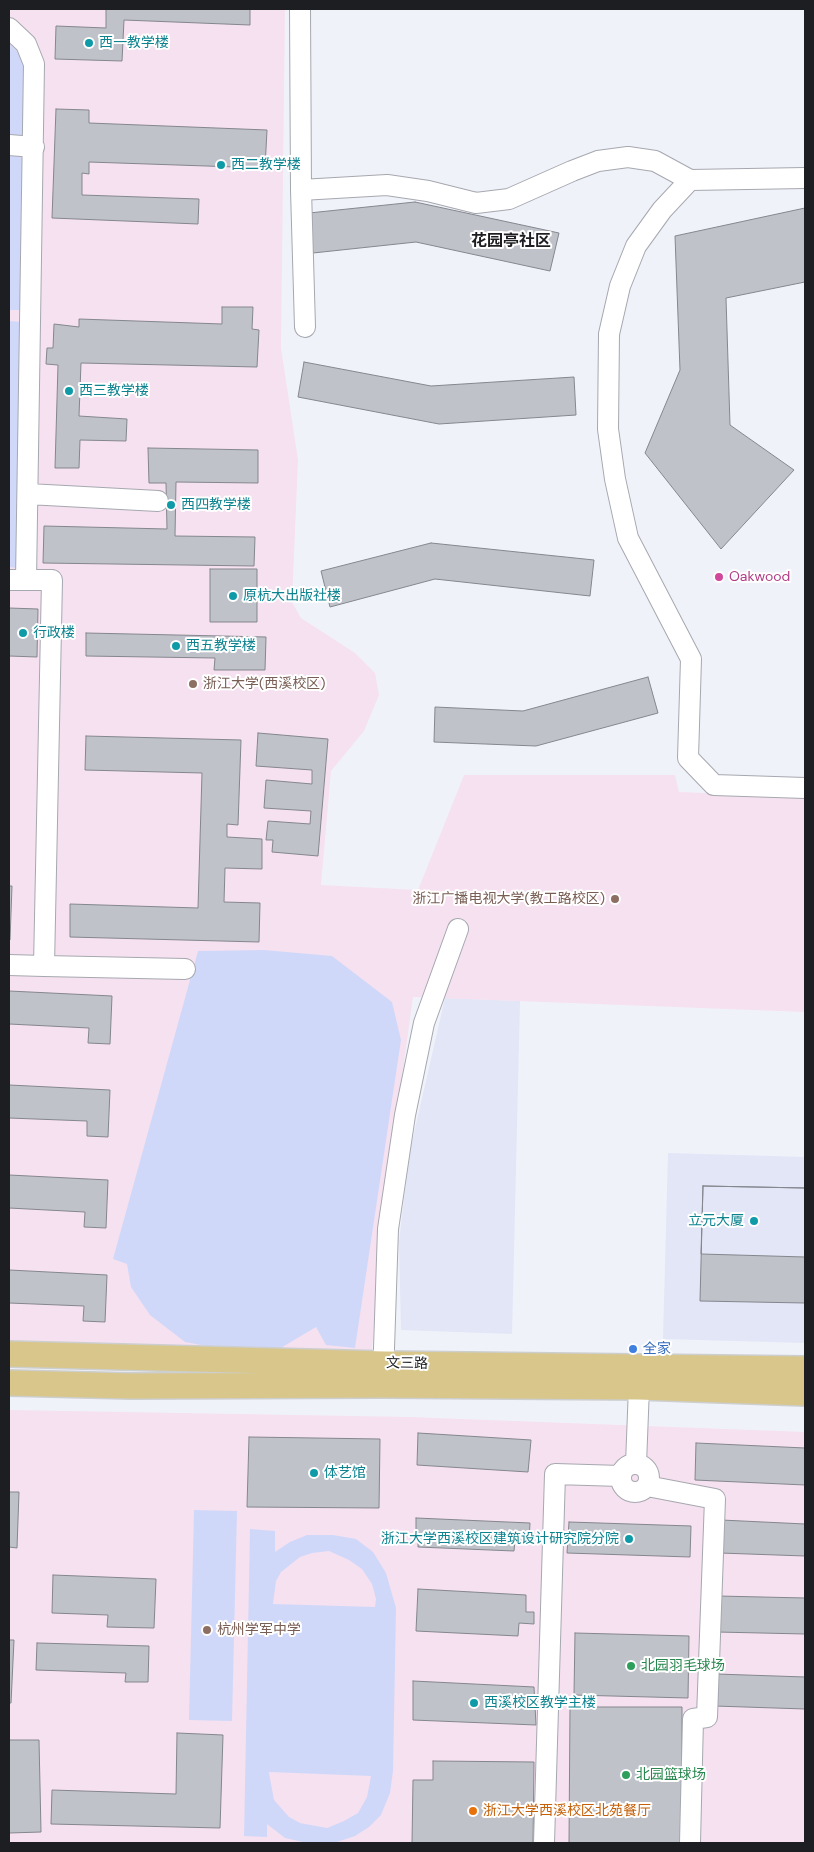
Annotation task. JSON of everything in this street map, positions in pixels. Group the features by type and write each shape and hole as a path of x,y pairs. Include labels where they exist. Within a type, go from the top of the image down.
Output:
{"main road":[{"name":"文三路","path":"9,1354 383,1375 639,1387 805,1392"},
{"name":"文三路","path":"9,1383 131,1386 383,1375 805,1369"}],"lane":[{"path":"300,9 301,190 305,327"},
{"path":"9,28 26,44 34,64 28,494 17,580 52,580 44,966"},
{"path":"9,145 34,147"},
{"path":"301,190 386,185 428,191 476,203 509,199 572,170 598,161 628,157 655,161 690,180 805,178"},
{"path":"690,180 662,210 636,246 620,286 609,334 608,429 615,479 628,538 691,659 688,758 714,784 805,788"},
{"path":"28,494 158,501"},
{"path":"383,1375 388,1229 405,1115 424,1023 458,929"},
{"path":"9,965 185,968"},
{"path":"636,1464 639,1387"},
{"path":"647,1486 649,1477 645,1468 636,1464 628,1465 622,1472 623,1485 630,1491 639,1491 647,1486 714,1499 707,1718 693,1719 690,1843"},
{"path":"544,1843 555,1474 621,1476"}],"shaded area":[{"name":"浙江大学(西溪校区)","path":"9,9 285,9 281,348 298,460 292,602 301,618 355,653 375,673 379,695 364,731 331,771 321,885 418,890 464,775 675,775 679,792 805,797 805,1012 413,997 382,1222 371,1363 9,1349"},
{"path":"9,43 26,64 27,136 9,136"},
{"path":"9,153 26,153 21,310 9,310"},
{"path":"9,321 22,322 17,568 9,567"},
{"path":"264,950 332,956 392,1002 401,1040 355,1348 326,1345 316,1327 279,1349 227,1350 185,1342 150,1315 131,1287 127,1264 113,1259 198,951"},
{"path":"445,998 520,1001 512,1334 401,1330 399,1242 409,1155"},
{"path":"668,1153 805,1157 805,1343 663,1339"},
{"path":"9,1410 409,1417 805,1432 805,1843 9,1843"},
{"path":"194,1510 237,1511 232,1721 189,1720"},
{"path":"250,1529 275,1531 275,1552 290,1542 307,1535 333,1535 356,1539 373,1552 386,1573 396,1608 393,1771 390,1793 381,1815 369,1827 355,1836 334,1843 303,1842 285,1838 267,1824 267,1837 244,1836","holes":["329,1551 349,1560 362,1569 372,1584 376,1599 375,1607 273,1604 276,1581 281,1572 300,1557","269,1772 371,1776 367,1797 358,1813 327,1828 300,1823 289,1817 274,1800"]}],"building":[{"name":"西一教学楼","path":"106,9 250,9 250,25 124,20 122,61 55,59 56,26 106,28"},
{"name":"西二教学楼","path":"56,109 89,110 89,123 267,130 265,168 89,162 89,174 82,173 82,195 199,199 198,224 52,218"},
{"path":"415,202 559,233 550,271 416,242 313,253 309,213"},
{"path":"805,208 805,282 726,298 730,425 794,470 721,549 645,453 680,370 675,236"},
{"name":"西三教学楼","path":"222,307 253,307 252,329 259,330 257,367 81,363 79,416 127,419 126,441 80,440 79,468 55,468 58,365 46,364 47,348 53,348 54,324 79,327 79,319 222,324"},
{"path":"304,362 431,386 574,377 576,415 439,424 298,397"},
{"name":"西四教学楼","path":"148,448 258,450 258,483 176,482 175,536 255,537 254,566 43,563 44,526 167,529 166,483 149,483"},
{"path":"431,543 594,560 590,596 435,579 330,607 321,571"},
{"name":"原杭大出版社楼","path":"210,569 257,569 257,622 210,622"},
{"name":"行政楼","path":"9,608 38,609 37,657 9,656"},
{"name":"西五教学楼","path":"86,633 266,637 265,670 214,670 215,658 86,656"},
{"path":"648,677 658,713 536,746 434,742 435,707 523,711"},
{"path":"258,733 328,739 318,856 272,852 273,840 266,840 268,821 310,824 311,811 264,808 266,780 312,784 312,770 256,766"},
{"path":"86,736 241,740 238,825 227,824 227,837 262,839 262,869 225,868 224,902 260,903 259,942 70,937 70,904 198,908 202,773 85,770"},
{"path":"9,886 12,886 10,940 9,940"},
{"path":"9,991 112,996 110,1044 88,1043 89,1028 9,1024"},
{"path":"9,1085 110,1090 108,1137 87,1136 87,1121 9,1118"},
{"path":"9,1175 108,1180 106,1228 84,1227 85,1212 9,1208"},
{"name":"立元大厦","path":"703,1186 805,1188 805,1303 700,1301"},
{"path":"703,1186 805,1188 805,1257 701,1254"},
{"path":"9,1270 107,1275 105,1322 83,1321 84,1306 9,1303"},
{"path":"418,1433 531,1440 528,1472 417,1465"},
{"name":"体艺馆","path":"249,1437 380,1439 379,1508 247,1507"},
{"path":"696,1443 805,1448 805,1485 695,1480"},
{"path":"9,1492 19,1492 17,1548 9,1547"},
{"path":"416,1518 530,1523 529,1541 515,1540 514,1551 418,1547"},
{"path":"721,1520 805,1524 805,1556 720,1553"},
{"name":"浙江大学西溪校区建筑设计研究院分院","path":"569,1522 691,1526 690,1557 567,1553"},
{"path":"53,1575 156,1579 154,1628 107,1627 108,1615 52,1613"},
{"path":"418,1589 526,1595 526,1612 534,1612 534,1624 519,1623 518,1636 416,1631"},
{"path":"718,1596 805,1598 805,1634 717,1632"},
{"name":"北园羽毛球场","path":"575,1633 689,1636 688,1698 574,1695"},
{"path":"9,1640 14,1640 11,1703 9,1703"},
{"path":"37,1643 149,1646 148,1682 125,1682 126,1673 36,1670"},
{"path":"716,1674 805,1677 805,1709 715,1706"},
{"name":"西溪校区教学主楼","path":"413,1681 534,1687 536,1725 413,1720"},
{"name":"北园篮球场","path":"570,1707 682,1707 682,1843 569,1843"},
{"path":"177,1733 223,1735 220,1828 51,1824 52,1790 176,1794"},
{"path":"9,1740 39,1740 41,1832 9,1833"},
{"name":"浙江大学西溪校区北苑餐厅","path":"433,1761 534,1762 533,1843 412,1843 413,1780 433,1780"}],"place":[{"name":"西一教学楼","path":"89,43"},
{"name":"西二教学楼","path":"221,165"},
{"name":"西三教学楼","path":"69,391"},
{"name":"西四教学楼","path":"171,505"},
{"name":"Oakwood","path":"719,577"},
{"name":"原杭大出版社楼","path":"233,596"},
{"name":"行政楼","path":"23,633"},
{"name":"西五教学楼","path":"176,646"},
{"name":"浙江大学(西溪校区)","path":"193,684"},
{"name":"浙江广播电视大学(教工路校区)","path":"615,899"},
{"name":"立元大厦","path":"754,1221"},
{"name":"全家","path":"633,1349"},
{"name":"体艺馆","path":"314,1473"},
{"name":"浙江大学西溪校区建筑设计研究院分院","path":"629,1539"},
{"name":"杭州学军中学","path":"207,1630"},
{"name":"北园羽毛球场","path":"631,1666"},
{"name":"西溪校区教学主楼","path":"474,1703"},
{"name":"北园篮球场","path":"626,1775"},
{"name":"浙江大学西溪校区北苑餐厅","path":"473,1811"}],"district":[{"name":"花园亭社区","path":"511,242"}]}
